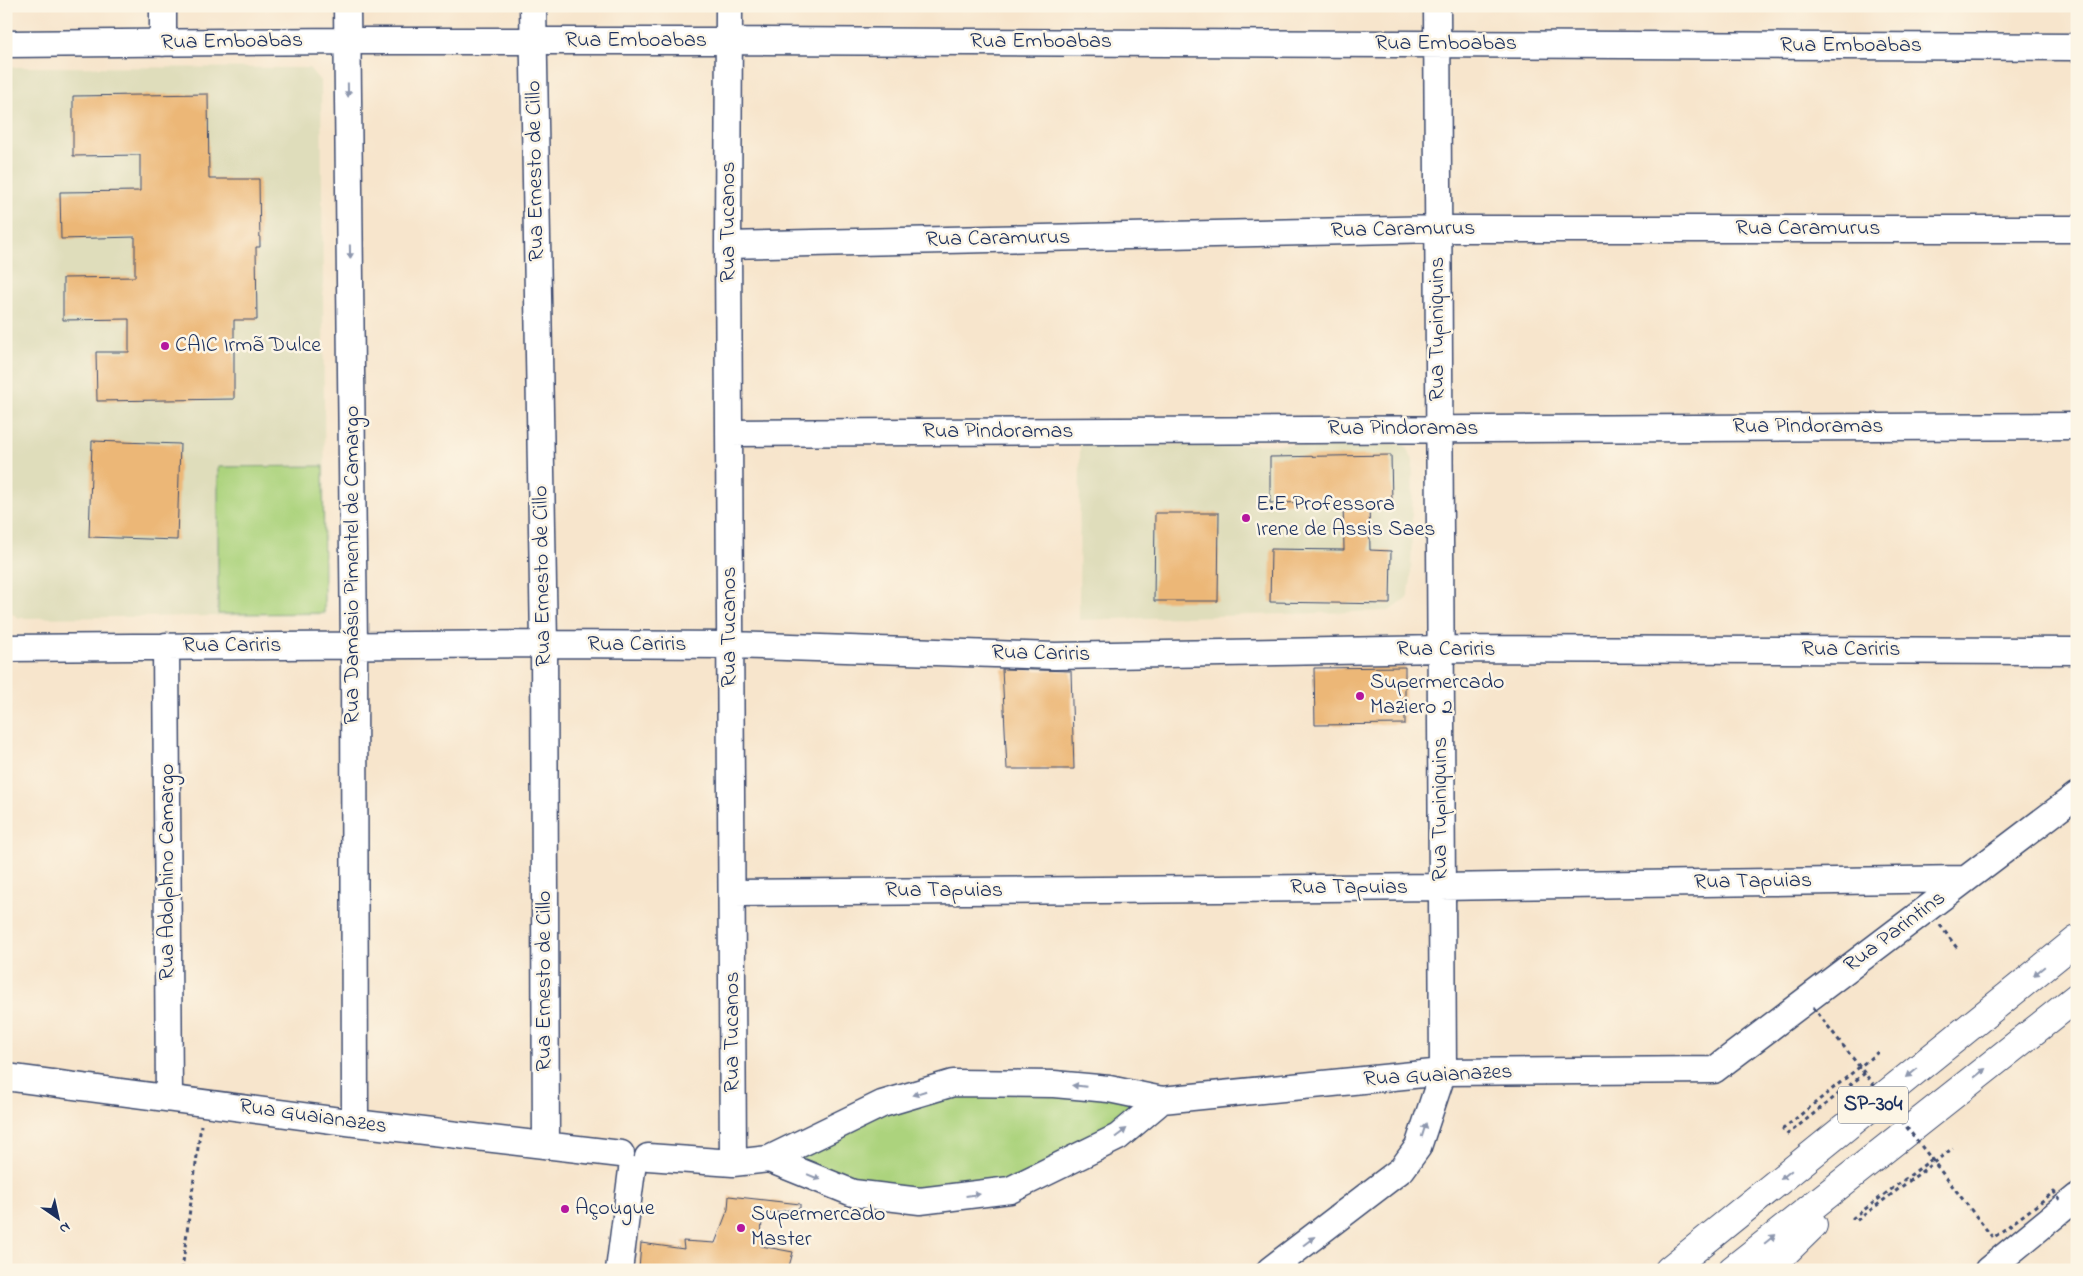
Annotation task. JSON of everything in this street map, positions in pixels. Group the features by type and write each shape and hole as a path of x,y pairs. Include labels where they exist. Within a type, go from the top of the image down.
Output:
{"highway":[{"name":"SP-304","path":"1669,1270 2077,940"},
{"name":"SP-304","path":"1732,1270 2077,997"},
{"path":"1767,1270 1923,1118"}],"street":[{"path":"163,6 163,43"},
{"name":"Rua Damásio Pimentel de Camargo","path":"347,6 354,645 355,1123"},
{"name":"Rua Ernesto de Cillo","path":"533,6 544,644 546,1145"},
{"name":"Rua Tucanos","path":"729,6 728,245 733,1163"},
{"name":"Rua Tupiniquins","path":"1270,1270 1402,1169 1418,1146 1443,1072 1436,6"},
{"name":"Rua Emboabas","path":"6,44 347,41 729,41 2077,47"},
{"name":"Rua Caramurus","path":"728,245 1438,229 2077,230"},
{"name":"Rua Pindoramas","path":"729,433 2077,426"},
{"name":"Rua Cariris","path":"6,648 544,644 730,645 1055,656 1440,649 2077,651"},
{"name":"Rua Adolphino Camargo","path":"166,646 169,1098"},
{"name":"Rua Parintins","path":"1714,1070 2077,795"},
{"name":"Rua Tapuias","path":"733,893 1441,887 1964,879"},
{"name":"Rua Guaianazes","path":"733,1163 769,1159 882,1104 953,1083 1054,1084 1108,1090 1162,1100 1443,1072 1714,1070"},
{"name":"Rua Guaianazes","path":"6,1077 355,1123 546,1145 634,1160"},
{"name":"Rua Guaianazes","path":"769,1159 853,1193 920,1201 1010,1190 1118,1137 1162,1100"},
{"path":"619,1270 634,1160 733,1163"},
{"path":"1988,1270 2068,1198"}],"path":[{"path":"1813,1007 1994,1238 2054,1192 2068,1198"},
{"path":"1865,1073 1788,1134 1783,1128 1878,1052"},
{"path":"182,1270 204,1102"},
{"path":"1932,1159 1854,1218 1856,1221 1953,1148"}],"shaded area":[{"name":"CAIC Irmã Dulce","path":"13,67 309,68 321,82 326,615 19,618 6,610 6,71"},
{"name":"E.E Professora Irene de Assis Saes","path":"1080,445 1405,445 1413,460 1411,579 1408,598 1389,611 1079,620"}],"green space":[{"path":"323,466 324,613 218,614 218,467"},
{"path":"953,1083 1162,1100 1010,1190 920,1201 769,1159"}],"building":[{"path":"208,94 209,179 259,179 260,247 256,247 257,320 234,320 234,399 97,401 96,352 129,352 129,319 63,320 63,278 135,277 135,237 61,239 60,192 140,191 140,155 73,156 73,96"},
{"path":"92,441 180,444 177,540 89,537"},
{"path":"1391,455 1392,502 1369,502 1370,550 1391,551 1390,604 1270,602 1271,549 1344,550 1343,502 1270,503 1270,457"},
{"path":"1155,513 1219,513 1218,601 1154,601"},
{"name":"Supermercado Maziero 2","path":"1405,667 1405,724 1315,725 1314,668"},
{"path":"1002,669 1071,671 1074,769 1007,769"},
{"name":"Supermercado Master","path":"729,1196 800,1204 800,1208 762,1215 761,1246 793,1252 788,1270 639,1270 641,1243 684,1249 683,1241 715,1243 728,1209"}],"place":[{"name":"CAIC Irmã Dulce","path":"165,346"},
{"name":"E.E Professora Irene de Assis Saes","path":"1246,518"},
{"name":"Supermercado Maziero 2","path":"1360,696"},
{"name":"Açougue","path":"565,1209"},
{"name":"Supermercado Master","path":"741,1228"}]}
